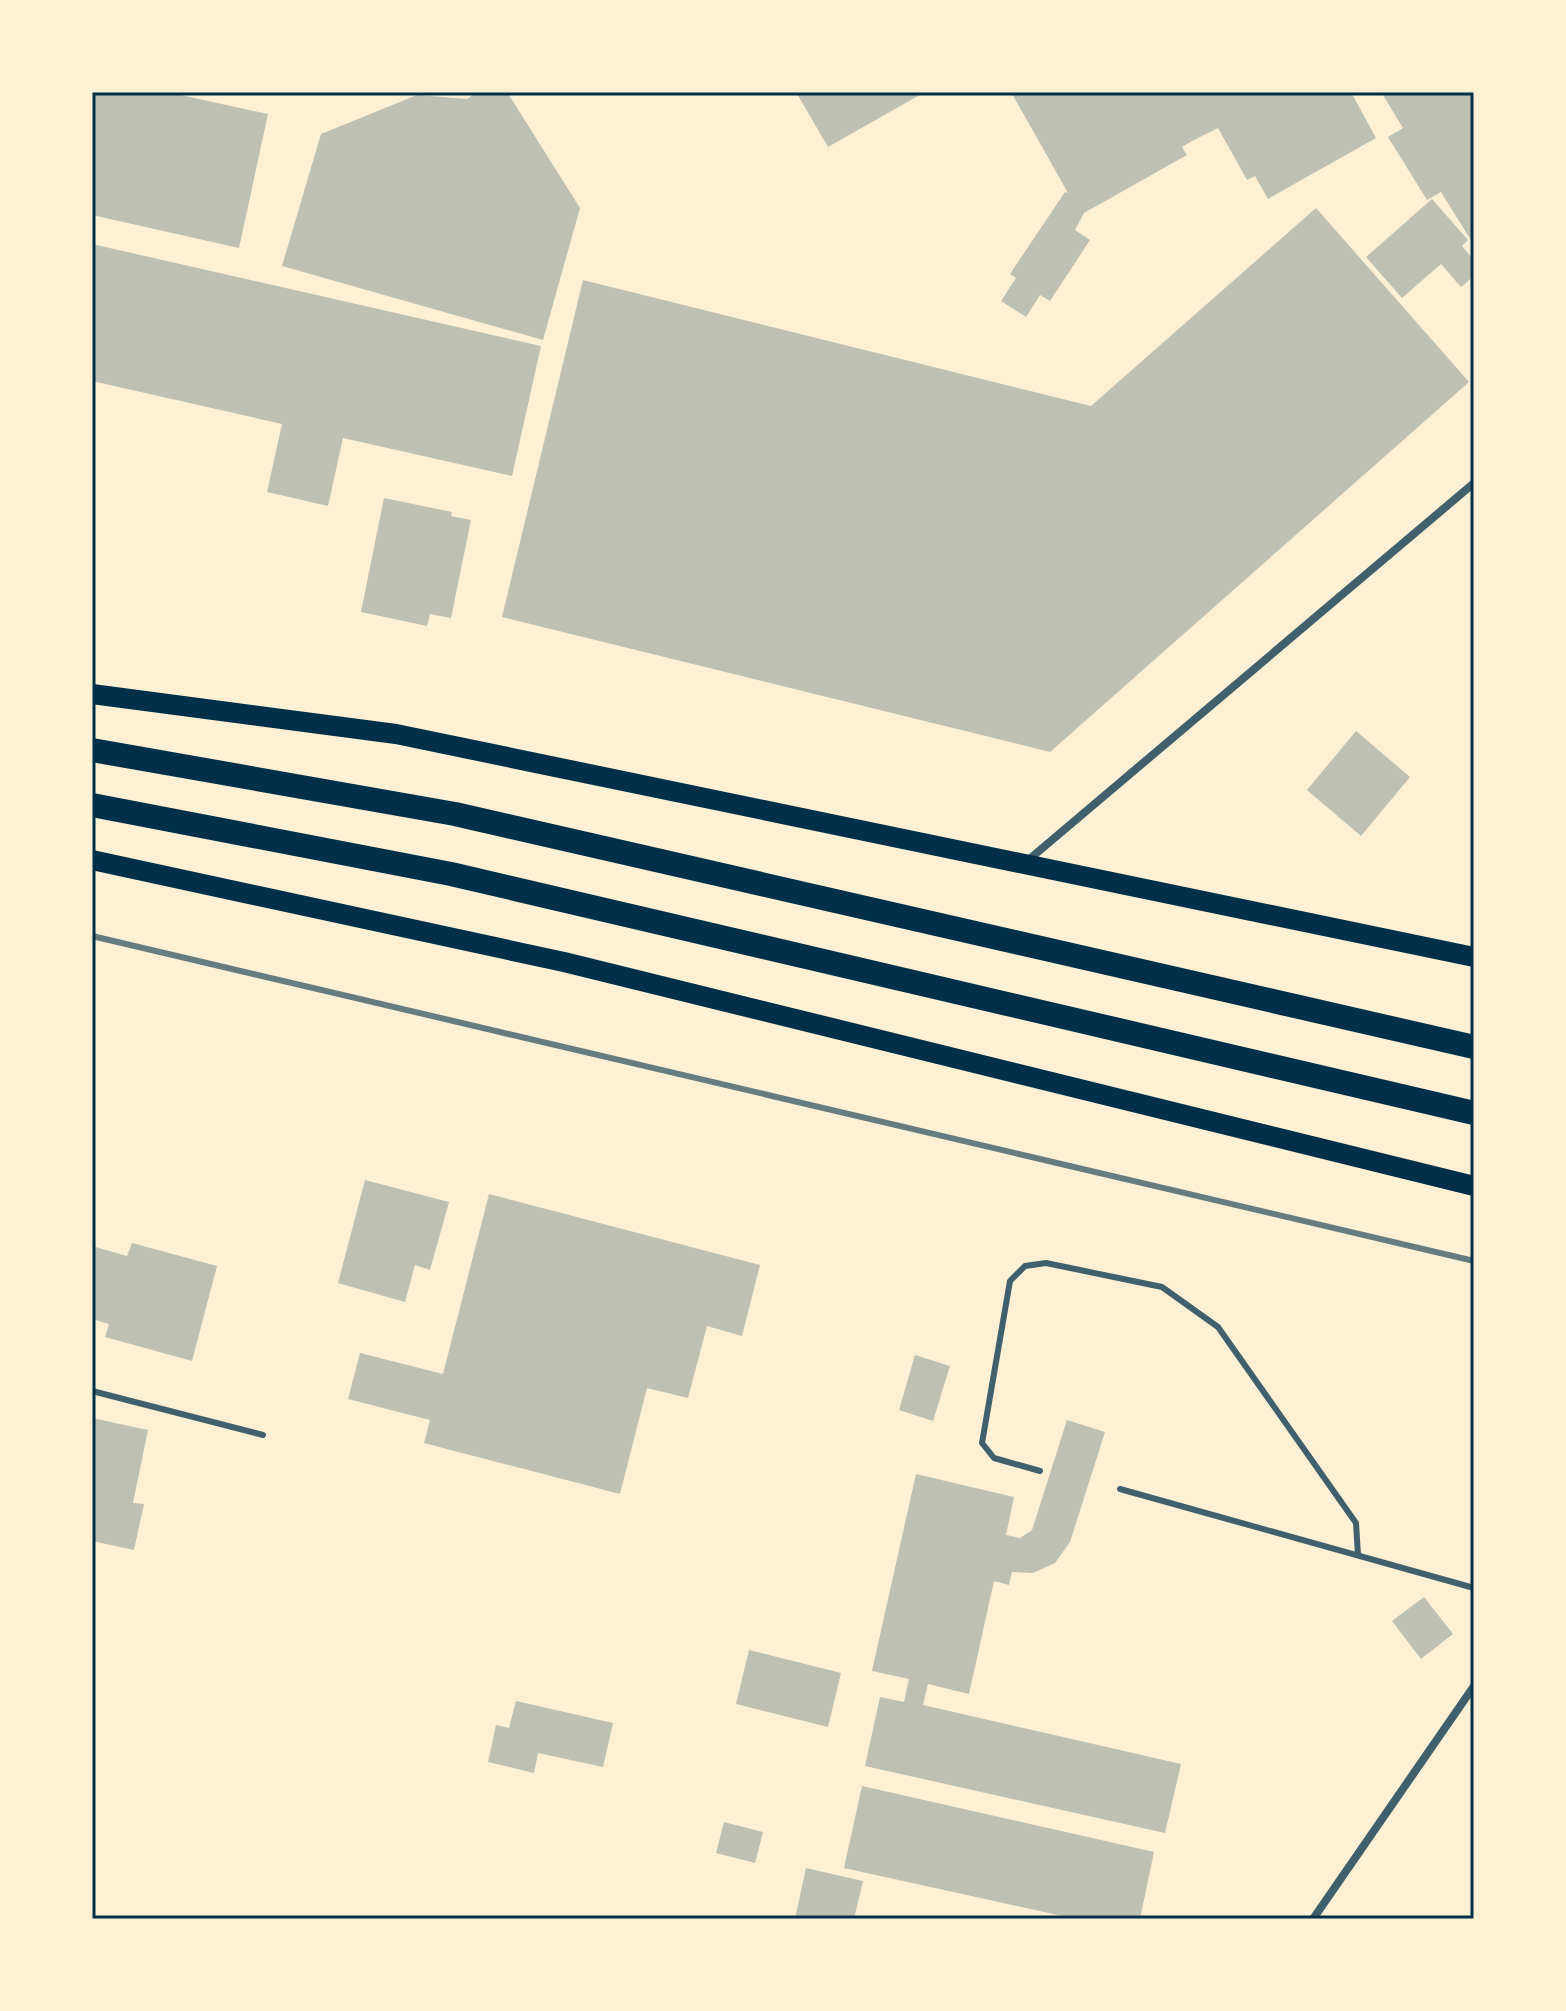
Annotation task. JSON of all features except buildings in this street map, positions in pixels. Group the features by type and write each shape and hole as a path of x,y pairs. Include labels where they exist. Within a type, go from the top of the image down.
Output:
{"highway":[{"path":"92,750 455,814 1474,1047"},
{"path":"92,805 451,874 1474,1113"}],"main road":[{"path":"92,694 396,734 1474,957"},
{"path":"92,860 564,962 1474,1186"}],"street":[{"path":"1026,862 1474,483"},
{"path":"1313,1919 1474,1686"}],"lane":[{"path":"1040,1471 994,1458 982,1443 1010,1281 1025,1266 1046,1263 1162,1287 1218,1327 1356,1523 1358,1555"},
{"path":"92,1391 263,1435"},
{"path":"1120,1489 1474,1588"}],"railway":[{"path":"92,936 1474,1261"}]}
